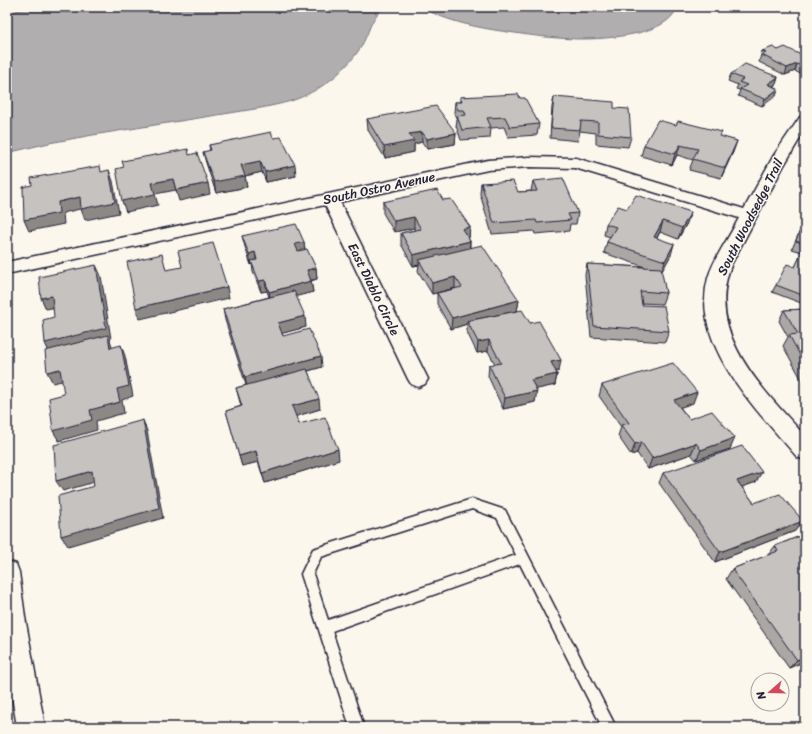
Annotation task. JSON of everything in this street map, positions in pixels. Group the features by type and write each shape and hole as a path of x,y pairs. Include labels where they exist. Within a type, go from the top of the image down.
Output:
{"street":[{"name":"South Woodsedge Trail","path":"805,120 790,140 722,266 714,295 714,309 720,333 731,358 747,384 805,451"},
{"name":"South Ostro Avenue","path":"7,268 488,165 529,162 576,163 749,216"},
{"name":"East Diablo Circle","path":"330,198 418,379"},
{"path":"7,572 13,624 31,727"}],"lane":[{"path":"357,727 307,574 316,553 472,504 501,514 609,727"},
{"path":"325,627 523,558"}],"shaded area":[{"path":"33,7 383,7 372,22 361,47 347,65 321,87 301,97 261,108 93,135 7,153 7,13"},
{"path":"421,7 677,7 675,13 671,17 650,30 605,38 573,39 541,37 486,29 441,17"}],"building":[{"path":"773,47 778,50 785,47 799,54 805,51 805,68 797,64 787,68 762,55 766,53 762,51"},
{"path":"745,64 778,77 768,84 778,89 765,99 740,89 747,85 739,82 743,79 731,74"},
{"path":"518,94 520,98 525,98 539,124 510,127 505,117 487,118 491,127 462,130 457,116 466,115 464,110 458,110 455,102 462,102 460,97"},
{"path":"554,97 614,102 614,108 629,109 631,137 598,134 598,122 581,121 580,130 551,128"},
{"path":"436,106 456,133 427,139 422,132 409,134 414,141 384,147 367,119"},
{"path":"658,120 676,125 678,121 722,132 720,136 737,141 725,168 693,159 698,149 680,145 675,154 644,145"},
{"path":"271,132 273,138 281,137 295,165 265,172 260,161 241,165 245,176 214,182 203,152 211,150 209,145"},
{"path":"188,149 189,155 197,153 208,183 176,190 173,179 152,183 155,194 122,201 116,169 124,167 122,161"},
{"path":"100,166 101,172 109,170 115,202 81,209 80,197 58,202 59,213 24,220 23,187 32,185 31,178"},
{"path":"563,178 578,213 568,214 571,220 537,223 536,220 494,223 481,183 513,181 518,192 537,191 533,181"},
{"path":"437,190 443,200 451,199 470,227 462,229 470,241 413,255 401,233 421,229 414,217 394,221 383,202"},
{"path":"636,195 691,212 682,228 663,221 654,237 674,244 665,261 607,242 616,227 606,224 618,206 627,209"},
{"path":"804,221 805,222 805,244 796,241"},
{"path":"296,224 304,242 295,244 298,251 307,249 316,268 307,270 311,281 269,292 265,280 259,281 251,261 257,260 255,252 249,254 242,236"},
{"path":"213,243 227,287 136,308 127,262 162,254 166,270 182,267 178,251"},
{"path":"482,245 519,300 452,318 437,293 462,287 455,277 432,283 419,260"},
{"path":"803,250 805,251 805,296 776,285 787,264 795,267"},
{"path":"587,264 661,268 666,293 640,291 642,305 664,306 669,331 594,326"},
{"path":"96,265 106,328 45,343 43,320 54,317 52,296 41,298 39,277"},
{"path":"294,291 305,316 278,323 283,336 309,329 321,356 245,377 223,309"},
{"path":"805,309 805,364 789,335 798,334 784,310"},
{"path":"522,310 530,323 539,321 561,360 551,362 557,374 531,380 537,391 505,398 489,365 501,363 489,340 478,342 467,321"},
{"path":"108,335 110,348 121,345 129,386 117,389 120,402 90,410 92,420 53,431 49,398 64,394 60,369 47,372 45,351"},
{"path":"673,363 697,392 674,400 689,419 712,411 735,438 701,450 696,443 652,458 641,442 635,444 621,425 629,423 602,385"},
{"path":"307,369 319,399 292,406 299,424 325,417 338,449 262,473 256,451 239,456 226,411 242,406 236,388"},
{"path":"143,420 159,508 61,536 58,496 94,486 92,471 56,481 54,445"},
{"path":"742,446 762,472 737,481 754,503 780,494 803,521 720,552 663,473"},
{"path":"805,534 805,656 797,660 732,569 778,551 775,546"}]}
